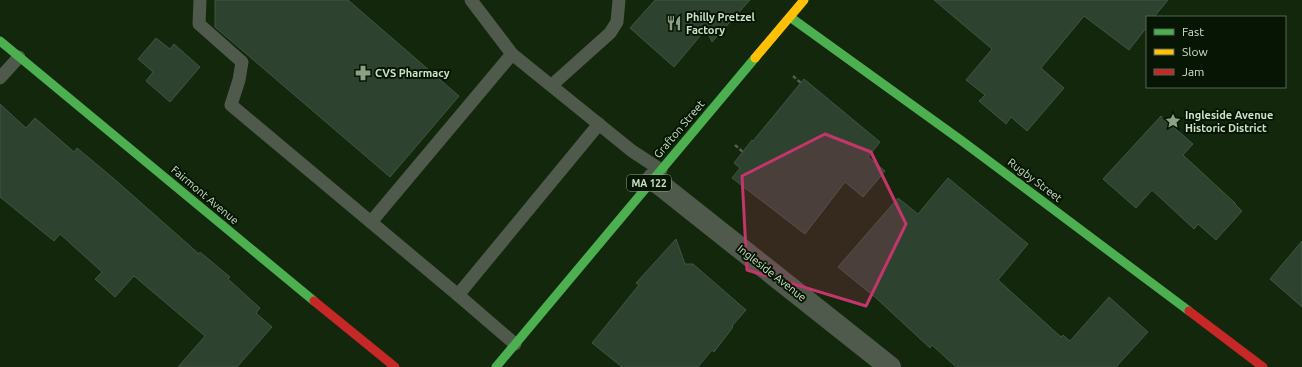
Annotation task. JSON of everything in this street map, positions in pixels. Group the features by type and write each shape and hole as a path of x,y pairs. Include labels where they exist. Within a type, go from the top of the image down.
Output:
{"main road":[{"name":"Grafton Street","path":"496,367 804,0"},
{"name":"Rugby Street","path":"790,17 962,140 1263,367"},
{"name":"Fairmont Avenue","path":"0,41 395,367"}],"street":[{"name":"Ingleside Avenue","path":"657,174 890,367"}],"lane":[{"path":"200,0 199,24 242,62 239,80 231,105 515,344"},
{"path":"471,0 512,54 632,151 657,174"},
{"path":"552,86 610,33 617,22 619,0"},
{"path":"371,222 512,54"},
{"path":"0,78 19,57"},
{"path":"458,295 599,124"}],"path":[{"path":"793,76 801,83"},
{"path":"735,146 743,152"}],"highlighted area":[{"path":"825,134 871,152 906,224 866,306 747,270 742,176"}],"building":[{"path":"215,0 348,0 459,96 390,177 215,27"},
{"path":"655,0 750,0 712,42 706,29 674,67 630,28"},
{"path":"934,0 1168,0 1155,16 1146,16 1146,28 1129,50 1084,16 1041,68 1064,88 1027,131 1011,117 1006,124 979,101 985,95 966,80 992,49"},
{"path":"156,38 170,49 174,44 200,67 170,102 146,81 153,72 138,59"},
{"path":"804,79 880,142 868,157 885,171 863,197 845,182 805,234 732,178 740,168 734,163"},
{"path":"0,104 26,128 35,118 74,152 77,148 199,254 200,252 230,277 228,279 260,308 256,313 272,327 237,367 178,367 205,336 134,276 115,297 95,279 102,272 60,234 54,241 0,197"},
{"path":"1161,116 1193,144 1183,155 1242,211 1216,240 1198,224 1194,229 1152,190 1136,208 1103,179"},
{"path":"948,178 1028,244 998,280 1061,337 1063,335 1070,341 1109,297 1148,332 1116,367 956,367 932,345 930,348 876,298 838,267 898,198 918,214"},
{"path":"676,239 685,264 693,264 746,310 732,326 733,327 714,352 712,350 698,367 622,367 592,343 639,285 636,283"},
{"path":"1302,241 1302,307 1270,279"}],"traffic: fast":[{"path":"790,17 962,141 1189,311"},
{"path":"0,41 314,301"},
{"path":"496,367 755,58"}],"traffic: slow":[{"path":"755,58 804,0"}],"traffic: jam":[{"path":"314,301 395,367"},
{"path":"1189,311 1263,367"}],"place":[{"name":"Philly Pretzel Factory","path":"674,23"},
{"name":"CVS Pharmacy","path":"363,73"},
{"name":"Ingleside Avenue Historic District","path":"1173,121"}]}
